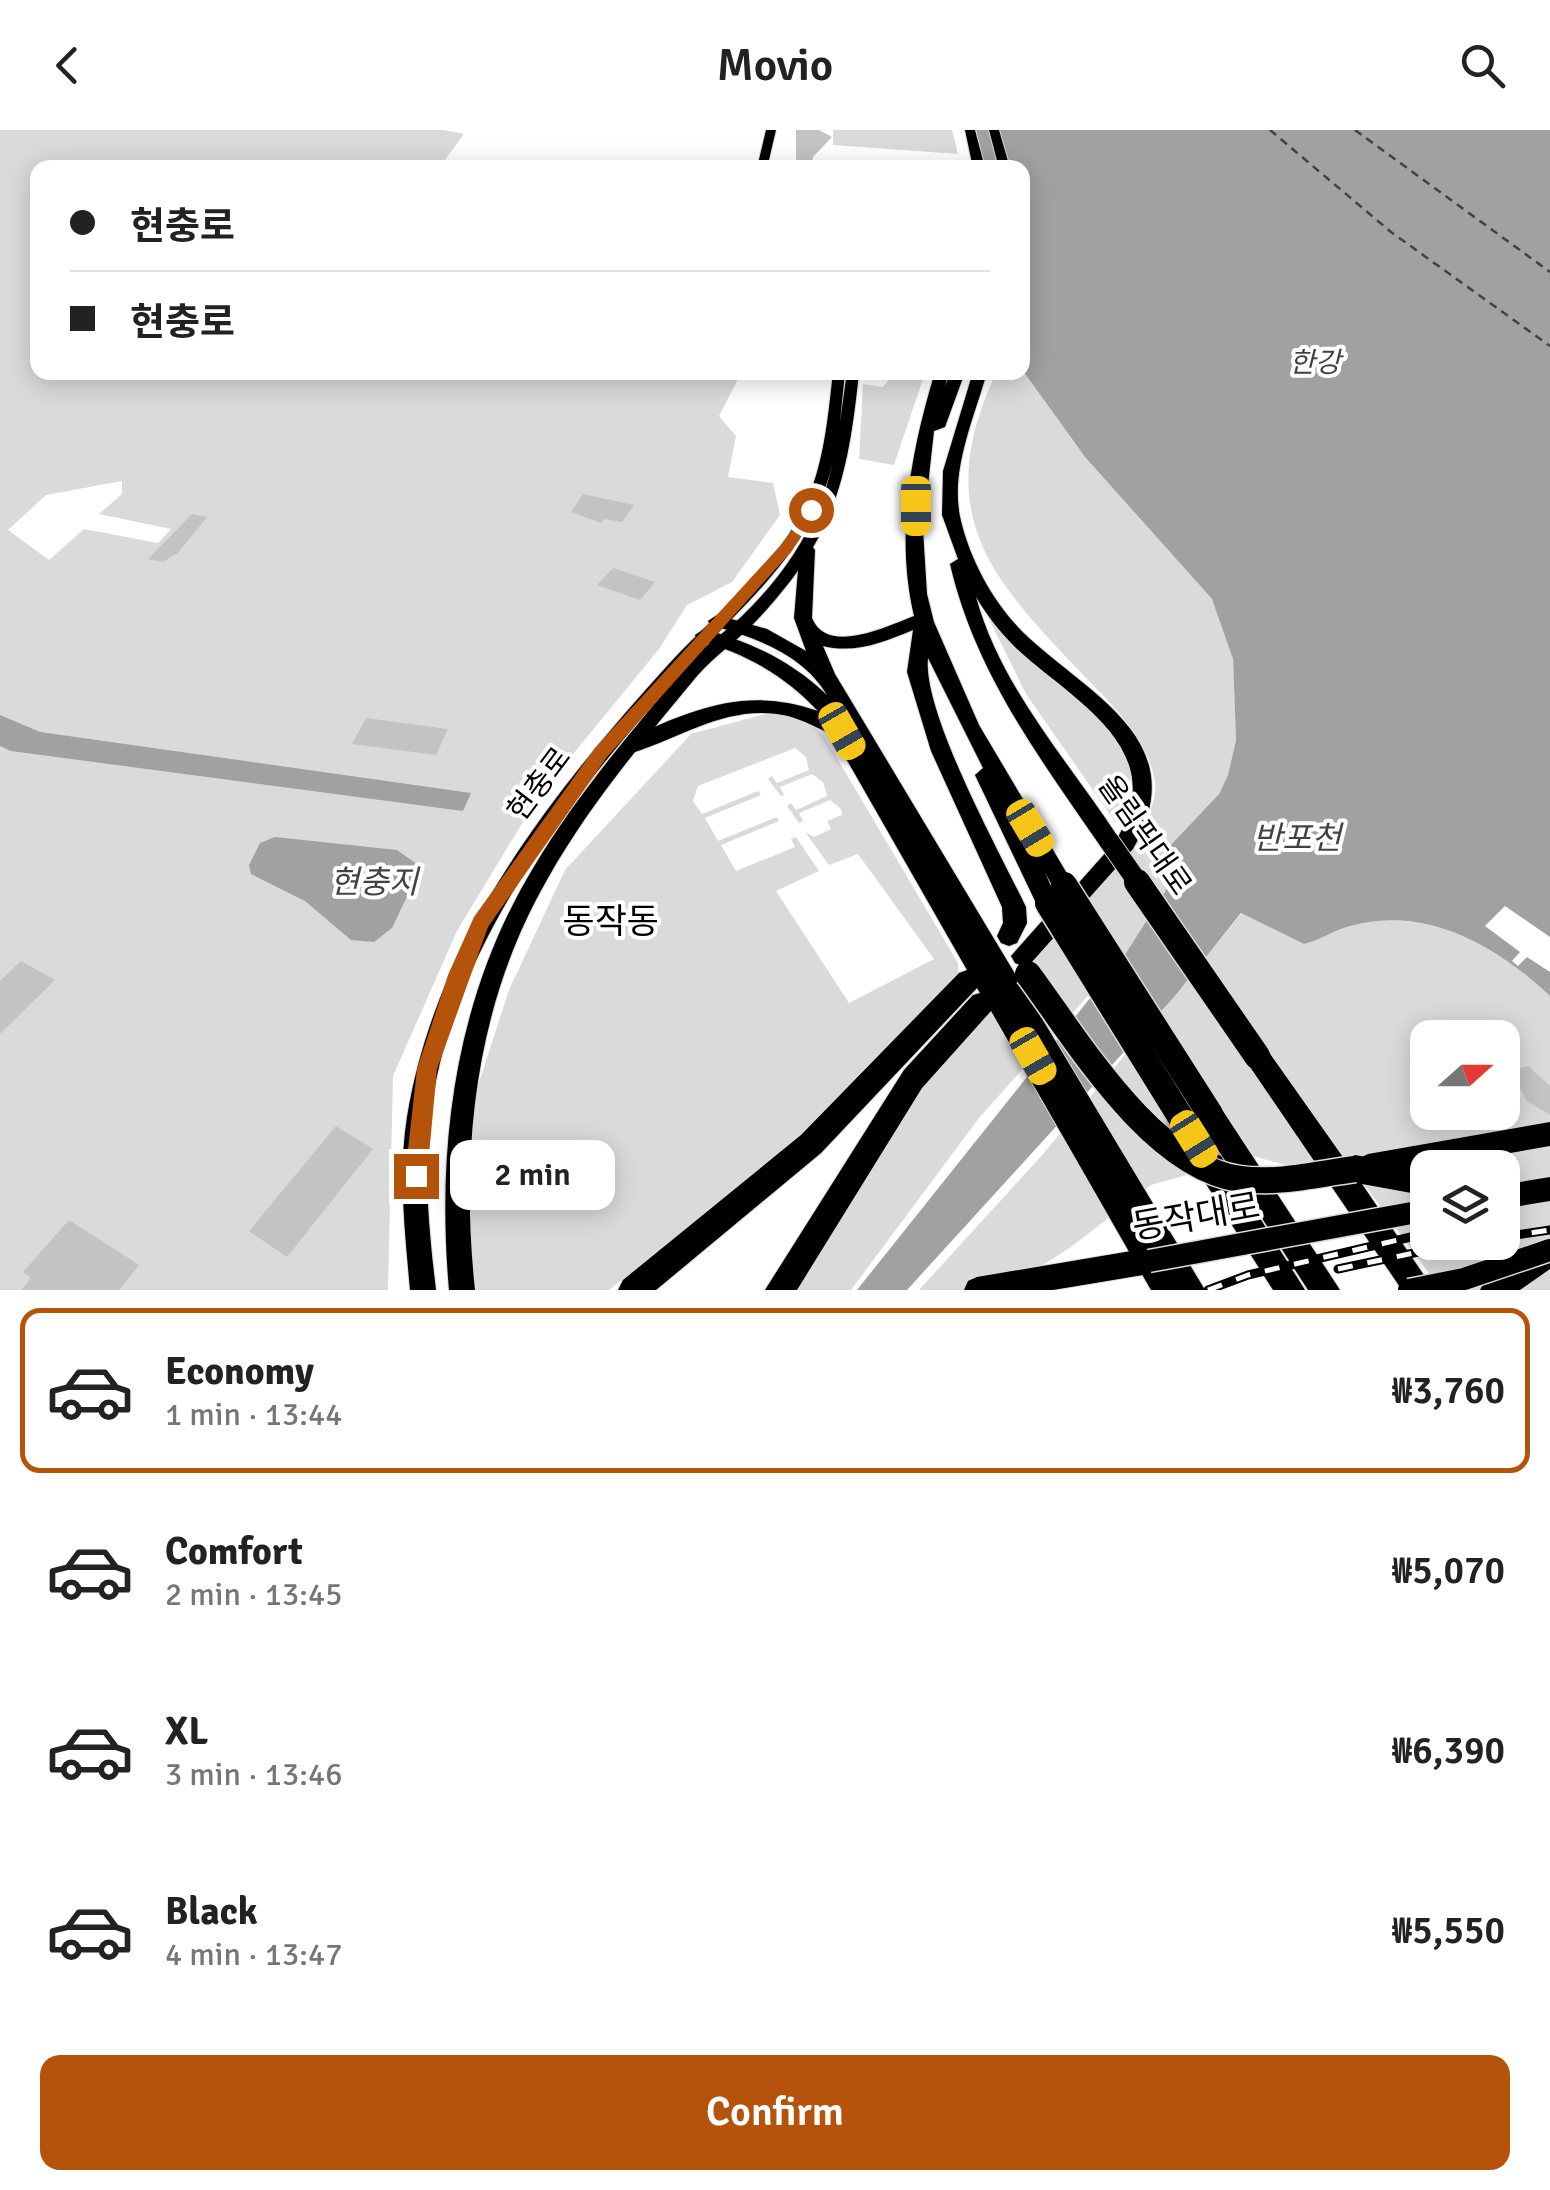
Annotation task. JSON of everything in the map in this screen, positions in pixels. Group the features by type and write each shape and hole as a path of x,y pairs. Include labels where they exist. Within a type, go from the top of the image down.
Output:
{"highway":[{"path":"970,130 977,160"},
{"path":"980,130 987,160"},
{"path":"994,130 1003,160"},
{"path":"940,380 921,465 916,567 924,619 1008,829 1210,1114 1325,1290"},
{"path":"921,465 955,380"},
{"name":"올림픽대로","path":"978,380 951,471 950,515 970,607 991,658 1020,710 1419,1290"},
{"path":"950,515 974,576 1000,619 1121,726 1139,759 1144,800 1132,834 1025,965"},
{"path":"806,550 803,618 825,675 929,848 1134,1215 1167,1290"},
{"path":"808,631 827,641 866,641 924,619"},
{"path":"924,619 917,672 941,751 1014,906 1016,923 1010,936"},
{"path":"722,630 789,646 825,675"},
{"path":"722,630 785,667 825,705 1020,1016"},
{"path":"635,744 696,716 774,703 816,716 842,731"},
{"path":"929,848 1025,965 1146,1124 1186,1161 1225,1176 1260,1180 1354,1169 1410,1179"},
{"path":"1056,894 1194,1139 1290,1290"},
{"path":"633,1290 811,1144 975,992 780,1290"},
{"path":"1134,1215 1190,1290"},
{"path":"1495,1290 1550,1252"}],"main road":[{"path":"764,160 771,130"},
{"path":"773,160 780,130"},
{"name":"현충로","path":"462,1290 457,1256 458,1116 492,977 541,872 786,549 811,510 830,444 838,380"},
{"name":"현충로","path":"424,1290 416,1176 418,1120 427,1069 480,923 553,814 722,630 806,550 831,505 844,464 853,380"},
{"path":"1354,1169 1550,1134"},
{"path":"1520,1194 1550,1189"},
{"name":"동작대로","path":"977,1290 1410,1213"},
{"path":"1409,1290 1464,1280 1550,1252"}],"shaded area":[{"path":"0,130 444,130 464,134 445,160 30,160 30,380 737,380 719,416 736,436 728,477 773,483 780,515 732,582 687,605 659,649 538,797 457,931 393,1076 388,1290 0,1290","holes":["122,481 122,494 99,514 171,529 158,543 84,529 49,560 8,530 46,495"]},
{"path":"833,130 952,130 958,154 833,145"},
{"path":"889,380 923,380 894,465 859,459 863,384 883,387"},
{"path":"993,380 1029,380 1085,457 1212,599 1233,659 1236,740 1219,794 1166,850 1173,879 1126,953 979,1118 851,1290 791,1290 919,1092 1133,846 1154,798 1152,768 1140,741 1027,614 982,546 971,509 969,469 977,424"},
{"path":"979,599 1066,681 1124,753 1130,785 1116,823 1026,694"},
{"path":"772,712 809,722 824,736 958,963 958,973 797,1143 609,1290 476,1290 467,1217 468,1116 509,990 565,870 691,734","holes":["795,748 806,757 809,770 777,783 772,776 768,779 781,796 784,795 780,787 812,774 823,782 827,796 796,810 791,803 787,806 799,823 803,821 799,813 830,800 841,809 842,815 827,821 831,829 814,837 805,832 829,865 858,854 934,959 849,1003 776,891 819,871 796,837 791,839 795,847 736,871 721,845 779,821 777,817 718,841 705,818 761,795 758,791 702,814 693,801 698,786"]},
{"path":"1242,913 1304,944 1341,929 1376,921 1431,925 1483,946 1550,996 1550,1290 1441,1290 1419,1260 1520,1260 1520,1150 1410,1150 1410,1247 1367,1188 1253,1156 1151,1185 1071,1247 1004,1290 919,1290 1044,1153"}],"water":[{"name":"한강","path":"976,130 1550,130 1550,996 1483,946 1431,925 1376,921 1341,929 1304,944 1241,913 1174,997 907,1290 857,1290 1126,953 1173,879 1166,850 1219,794 1236,740 1233,659 1212,599 1085,457 1029,380 1030,160 982,160"},
{"path":"0,715 40,732 471,793 463,811 11,751 0,746"},
{"name":"현충지","path":"275,837 397,850 421,867 392,928 374,942 351,940 305,901 251,874 249,865 260,843"}],"pier":[{"path":"1505,906 1550,937 1550,972 1527,957 1518,966 1512,961 1520,952 1485,926"}],"building":[{"path":"796,130 819,130 832,137 813,160 796,160"},
{"path":"583,494 634,505 622,522 604,519 601,523 571,512"},
{"path":"192,514 207,517 178,553 163,562 148,559"},
{"path":"613,568 655,582 640,600 597,585"},
{"path":"366,718 448,729 436,755 352,744"},
{"path":"21,961 55,980 0,1034 0,981"},
{"path":"1528,1066 1550,1086 1550,1115 1527,1101 1520,1088 1520,1068"},
{"path":"336,1126 373,1149 287,1257 249,1231"},
{"path":"69,1220 139,1265 119,1290 21,1290 31,1278 23,1272"}],"ferry route":[{"path":"1270,130 1391,232 1550,346"},
{"path":"1355,130 1550,272"}],"railway":[{"path":"1520,1234 1550,1230"},
{"path":"1208,1290 1248,1275 1410,1237"},
{"path":"1338,1269 1410,1254"}],"district":[{"name":"동작동","path":"611,921"}],"route":[{"path":"416,1176 418,1120 427,1069 441,1021 480,923 553,814 601,752 786,549 811,510"}],"water label":[{"name":"반포천","path":"1297,838"}]}
